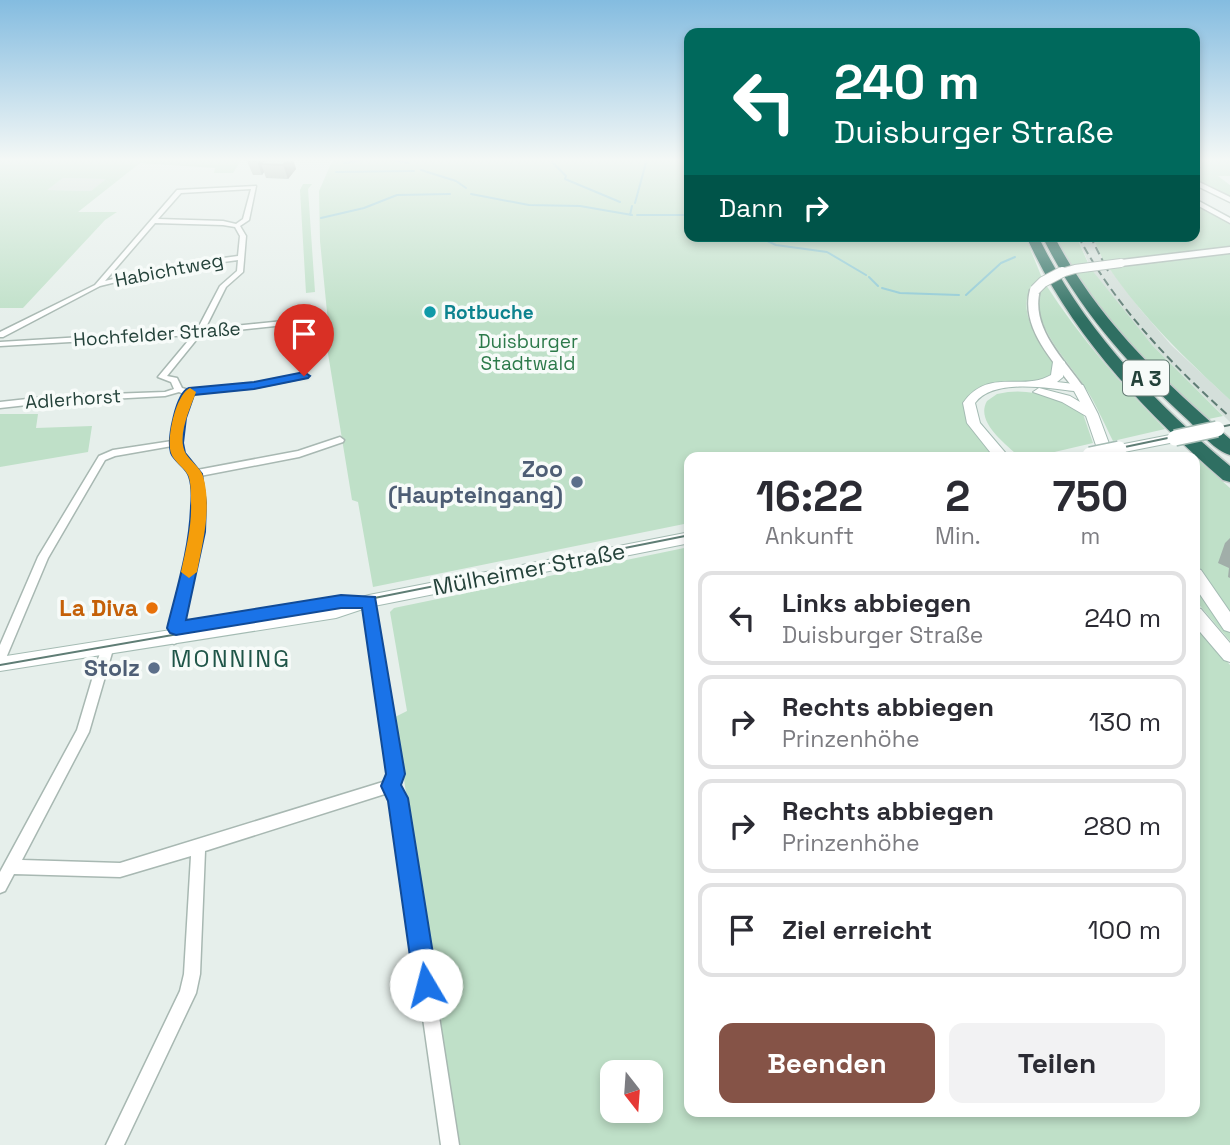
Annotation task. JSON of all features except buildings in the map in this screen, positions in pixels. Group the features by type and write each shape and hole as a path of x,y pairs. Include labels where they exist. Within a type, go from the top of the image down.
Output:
{"highway":[{"name":"A 3","path":"1034,242 1041,260 1064,299 1230,457"},
{"name":"A 3","path":"1051,242 1068,277 1103,328 1168,393 1230,449"},
{"path":"1064,299 1079,324 1156,407 1230,476"}],"main road":[{"path":"1043,385 1057,377 1059,362"},
{"path":"998,452 974,424 968,408 971,398 979,390 993,385 1043,385 1080,390"},
{"path":"1010,452 987,428 980,414 979,406 983,399 994,392 1027,389 1080,390"},
{"path":"1027,389 1066,399 1092,414"},
{"path":"1080,390 1092,414 1121,452"},
{"path":"1126,452 1224,427"},
{"name":"Mülheimer Straße","path":"0,664 175,634 336,611 369,601 684,538"},
{"path":"1200,581 1230,625"},
{"path":"1200,620 1230,655"},
{"path":"1200,634 1230,667"}],"street":[{"path":"0,335 97,286 159,212"},
{"path":"152,221 223,223 237,226 246,220 248,212"},
{"path":"147,395 204,326 219,291 240,272 243,236 237,226"},
{"path":"1080,390 1046,342 1033,314 1032,298 1035,290 1049,278 1064,272 1230,250"},
{"name":"Habichtweg","path":"97,286 165,268 242,257"},
{"name":"Hochfelder Straße","path":"0,344 198,332 313,320"},
{"name":"Adlerhorst","path":"0,405 254,386 304,376"},
{"path":"162,377 174,380 184,391 176,443 178,454 195,474 199,503 198,532 175,634"},
{"path":"195,474 299,454 340,440"},
{"path":"0,658 43,557 99,462 113,453 176,443"},
{"path":"11,867 120,870 391,786 396,774 369,601"},
{"path":"0,886 73,753 108,646"},
{"path":"391,786 398,798 450,1145"},
{"path":"115,1145 188,993 192,974 198,847"}],"shaded area":[{"path":"1079,242 1095,242 1103,260 1140,309 1171,345 1230,400 1230,422 1152,345 1092,270"}],"green space":[{"path":"0,212 116,212 105,220 23,308 0,308"},
{"path":"301,212 310,212 315,292 306,293"},
{"name":"Duisburger Stadtwald","path":"319,212 684,212 684,242 1027,242 1042,278 1029,292 1027,313 1040,342 1056,367 1054,376 1032,382 995,383 978,388 971,394 966,403 993,452 684,452 684,524 373,587 358,502 352,500 323,323 328,322"},
{"path":"1200,212 1212,212 1230,223 1230,248 1105,264 1095,242 1200,242"},
{"path":"1058,242 1079,242 1089,265 1071,268"},
{"path":"1230,253 1230,400 1151,321 1109,268"},
{"path":"1092,270 1152,345 1223,416 1204,420 1112,326 1074,273"},
{"path":"1046,285 1102,360 1165,429 1113,441 1089,393 1048,334 1037,296"},
{"path":"1028,392 1046,396 1082,411 1093,443 1054,452 1014,452 993,432 985,417 987,401 997,394"},
{"path":"0,414 38,414 36,428 92,426 88,452 0,467"},
{"path":"1200,461 1230,488 1230,641 1200,606"},
{"path":"684,548 684,1117 1200,1117 1200,630 1230,665 1230,1145 457,1145 395,717 407,711 390,612 394,608"}],"waterway":[{"path":"321,218 345,212"},
{"path":"617,212 630,215"},
{"path":"637,215 684,215"},
{"path":"769,242 827,252 866,275"},
{"path":"966,295 1001,263 1015,257"},
{"path":"869,277 878,286"},
{"path":"882,288 900,293 959,295"}],"tram line":[{"path":"1101,452 1230,425"},
{"path":"0,665 294,614 684,536"}],"railway":[{"path":"1081,242 1109,287 1146,333 1186,376 1230,417"},
{"path":"1093,242 1108,271"}],"slow traffic":[{"path":"189,572 198,532 199,503 195,474 178,454 176,443 180,418 190,392"}],"place":[{"name":"Rotbuche","path":"430,312"},
{"name":"Zoo (Haupteingang)","path":"577,482"},
{"name":"La Diva","path":"152,608"},
{"name":"Stolz","path":"154,668"}],"district":[{"name":"MONNING","path":"231,658"}],"route":[{"path":"304,376 254,386 189,392 180,418 176,443 178,454 195,474 199,503 198,532 176,628 341,601 369,601 396,774 391,786 398,798 426,985"}]}
